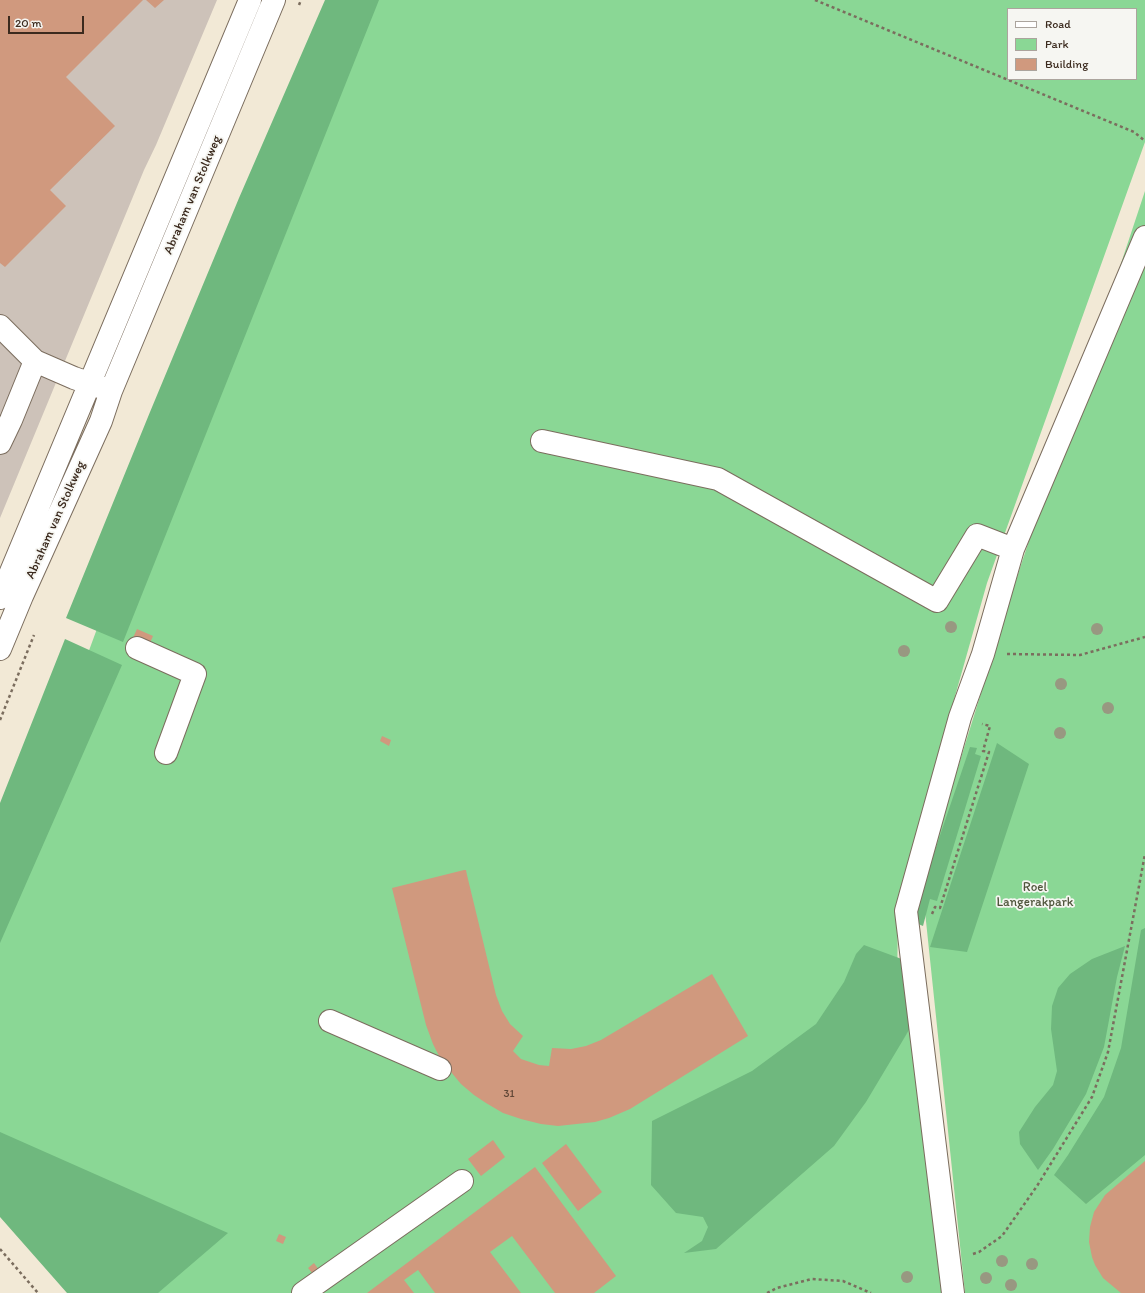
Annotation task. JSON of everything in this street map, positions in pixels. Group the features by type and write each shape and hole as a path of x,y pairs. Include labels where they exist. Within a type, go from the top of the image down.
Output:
{"street":[{"name":"Abraham van Stolkweg","path":"0,598 250,0"},
{"name":"Abraham van Stolkweg","path":"0,649 25,588 101,421 111,391 274,0"},
{"path":"953,1293 906,911 960,717 983,654 1013,549 1145,237"},
{"path":"0,326 35,361 89,384 111,391"},
{"path":"0,443 35,361"},
{"path":"542,441 718,479 937,601 976,535 1013,549"},
{"path":"137,648 195,674 166,753"},
{"path":"330,1021 440,1069"},
{"path":"304,1293 462,1181"}],"path":[{"path":"815,0 1007,79"},
{"path":"1008,80 1134,132 1145,141"},
{"path":"983,654 1080,655 1145,637"},
{"path":"930,921 935,907 940,908 989,752 983,751 990,726 960,717"},
{"path":"950,1263 979,1252 1002,1236 1037,1186 1092,1097 1108,1052 1145,854"},
{"path":"0,1249 38,1293"},
{"path":"768,1293 778,1288 812,1279 843,1281 871,1293"}],"shaded area":[{"path":"0,0 217,0 144,170 0,518"}],"green space":[{"path":"325,0 379,0 123,642 66,618 239,198"},
{"path":"356,0 1145,0 1145,142 987,583 898,898 897,1000 901,1042 915,1020 944,1293 91,1293 0,1196 0,874 63,721 129,542"},
{"name":"Roel Langerakpark","path":"1145,191 1145,1293 965,1293 922,883 1018,574"},
{"path":"65,639 122,665 0,943 0,803"},
{"path":"997,743 1029,764 967,952 930,947"},
{"path":"970,747 977,748 975,754 981,756 937,901 930,899 923,926 911,921"},
{"path":"1145,928 1145,1155 1086,1204 1054,1175 1104,1097 1121,1048 1141,930"},
{"path":"864,945 907,961 915,1020 866,1102 834,1146 716,1249 684,1253 702,1241 708,1227 703,1217 676,1213 651,1185 652,1121 752,1071 816,1024 844,982 856,954"},
{"path":"1125,946 1117,977 1104,1047 1086,1094 1053,1149 1038,1170 1020,1144 1019,1132 1035,1107 1053,1085 1057,1071 1051,1029 1052,1006 1058,988 1070,974 1092,959"},
{"path":"0,1132 228,1233 158,1293 67,1293 0,1217"}],"building":[{"path":"0,0 143,0 66,77 115,126 50,190 66,206 5,267 0,263"},
{"path":"146,0 164,0 155,8"},
{"path":"137,629 153,636 148,647 132,640"},
{"path":"382,736 391,740 389,746 380,741"},
{"path":"466,870 496,995 502,1011 510,1024 523,1036 513,1051 521,1059 539,1065 549,1066 552,1048 571,1049 586,1046 601,1040 712,974 748,1036 630,1109 609,1118 595,1122 558,1126 541,1124 503,1113 474,1095 461,1084 441,1060 433,1044 426,1025 392,888"},
{"path":"493,1140 505,1157 481,1176 468,1159"},
{"path":"566,1144 602,1192 578,1211 542,1163"},
{"path":"1145,1161 1145,1293 1121,1293 1103,1278 1095,1265 1089,1242 1090,1227 1094,1212 1105,1195"},
{"path":"535,1167 616,1276 594,1293 555,1293 512,1236 490,1252 521,1293 435,1293 418,1270 404,1280 414,1293 367,1293"},
{"path":"279,1234 286,1237 283,1244 276,1241"},
{"path":"314,1263 319,1270 313,1274 308,1268"}]}
